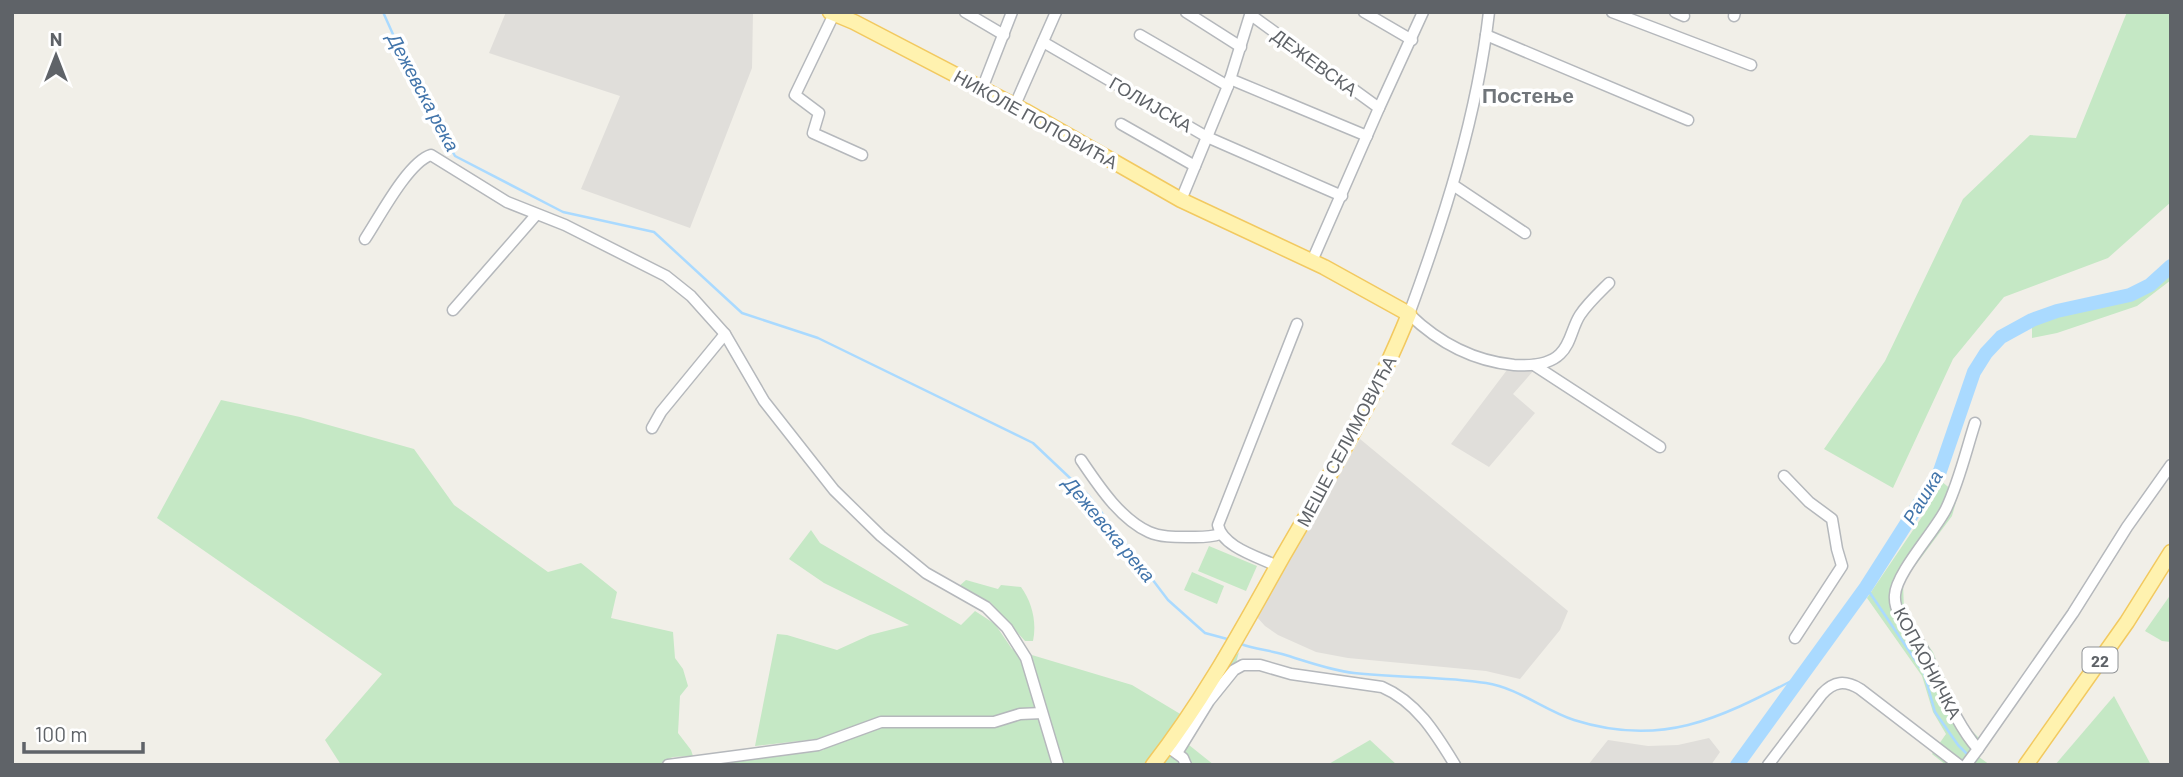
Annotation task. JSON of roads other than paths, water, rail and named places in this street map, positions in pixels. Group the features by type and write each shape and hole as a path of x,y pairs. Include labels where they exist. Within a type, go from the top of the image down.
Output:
{"main road":[{"name":"НИКОЛЕ ПОПОВИЋА","path":"833,13 1015,105 1181,200 1312,261 1409,314"},
{"name":"МЕШЕ СЕЛИМОВИЋА","path":"1153,765 1172,750 1358,425 1383,376 1409,314"},
{"name":"22","path":"2026,765 2127,622 2171,552"}],"street":[{"path":"965,12 1004,35"},
{"path":"982,89 1012,12"},
{"path":"1015,105 1056,12"},
{"path":"1186,12 1241,47"},
{"path":"1364,12 1412,40"},
{"path":"1312,261 1423,12"},
{"name":"МЕШЕ СЕЛИМОВИЋА","path":"1409,314 1453,185 1489,12"},
{"path":"1612,12 1751,65"},
{"name":"НИКОЛЕ ПОПОВИЋА","path":"833,13 795,95 819,113 813,133 862,155"},
{"name":"ГОЛИЈСКА","path":"1181,200 1229,82 1251,13"},
{"name":"ДЕЖЕВСКА","path":"1251,13 1380,108"},
{"path":"1140,35 1229,82 1367,136"},
{"path":"1486,35 1688,120"},
{"name":"ГОЛИЈСКА","path":"1042,41 1207,137"},
{"name":"ГОЛИЈСКА","path":"1121,124 1195,166"},
{"path":"1207,137 1342,196"},
{"path":"365,239 405,176 431,155 508,202 565,225 666,276 691,296 725,334 764,401 834,490 881,536 926,573 986,607 1007,628 1026,658 1058,765"},
{"path":"1453,185 1525,233"},
{"path":"453,310 536,215"},
{"path":"1409,314 1433,334 1479,359 1534,365 1558,357 1565,349 1581,314 1609,283"},
{"path":"1277,566 1228,542 1220,534 1218,525 1297,324"},
{"path":"652,428 661,412 725,334"},
{"path":"1534,365 1660,447"},
{"name":"КОПАОНИЧКА","path":"1969,759 1958,721 1931,663 1901,616 1895,599 1900,579 1946,509 1975,423"},
{"path":"1081,460 1126,516 1140,527 1164,536 1211,537 1220,534"},
{"path":"1768,765 1827,688 1840,682 1852,684 1969,759 2073,612 2127,527 2171,465"},
{"path":"1784,476 1809,502 1832,519 1842,566 1796,638"},
{"path":"1186,765 1172,750 1234,670 1243,665 1260,665 1291,674 1389,690 1416,710 1431,726 1455,765"},
{"path":"668,765 818,745 881,722 994,722 1020,714 1042,713"}],"waterway":[{"name":"Дежевска река","path":"383,12 413,79 455,156 563,212 654,232 742,313 818,338 1033,443 1089,496 1168,600 1205,633 1231,640"},
{"name":"Рашка","path":"1737,765 1866,587 1940,471 1974,372 1986,353 2001,337 2032,320 2057,311 2130,295 2150,285 2171,266"},
{"path":"1866,587 1924,673 1935,712 1969,756"},
{"name":"Дежевска река","path":"1241,644 1345,672 1486,683 1509,689 1574,720 1607,728 1637,731 1692,724 1719,715 1801,676"}],"district":[{"name":"Постење","path":"1528,94"}]}
